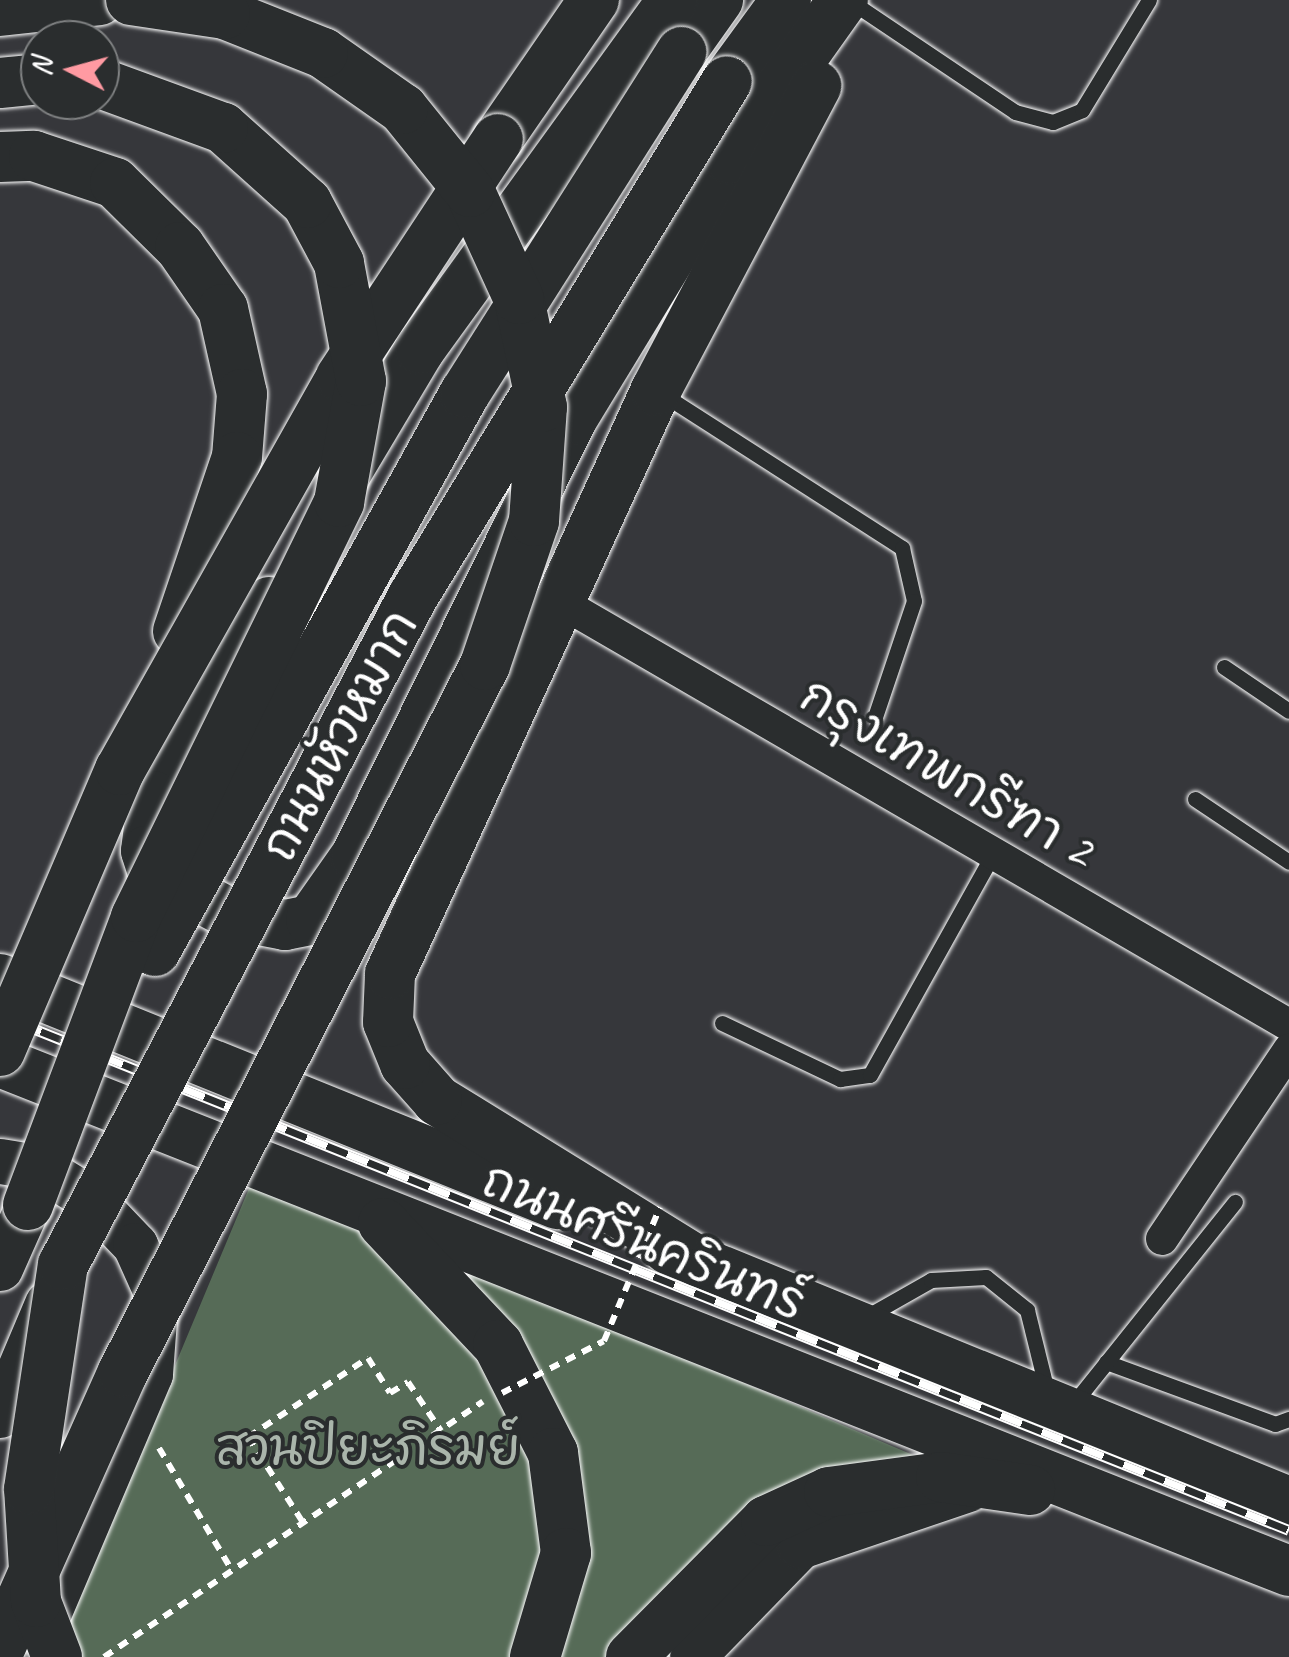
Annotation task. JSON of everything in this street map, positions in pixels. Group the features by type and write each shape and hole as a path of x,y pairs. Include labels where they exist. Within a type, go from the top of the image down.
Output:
{"main road":[{"path":"0,11 100,0"},
{"path":"0,1648 123,1372 485,665 534,521 542,406 519,299 470,192 404,110 323,53 225,14 131,0"},
{"path":"120,770 341,377 594,0"},
{"path":"674,0 420,349 152,796 145,830 153,873 233,915 311,920 356,856 572,419 730,159 857,3"},
{"name":"ถนนหัวหมาก","path":"0,1268 28,1206 358,578 681,52 718,0"},
{"name":"ถนนหัวหมาก","path":"0,1416 63,1265 412,598 727,81 786,0"},
{"path":"699,1262 437,1100 405,1064 388,1022 390,974 412,916 656,390 857,3"},
{"path":"28,1206 136,917 338,502 361,382 340,264 308,202 223,128 120,90"},
{"path":"0,157 34,156 128,196 180,247 223,309 242,394 221,523 0,1052"},
{"path":"0,951 80,1010"},
{"name":"ถนนศรีนครินทร์","path":"0,979 1289,1502"},
{"name":"ถนนศรีนครินทร์","path":"0,1062 1289,1571"},
{"path":"0,1161 40,1167 91,1199 135,1245 156,1292 150,1374 30,1657"},
{"path":"366,1206 498,1345 553,1453 566,1553 535,1657"},
{"path":"57,1657 36,1602 29,1489 63,1265"},
{"path":"631,1657 766,1521 830,1492 942,1477 1111,1501"},
{"path":"692,1657 800,1546 984,1484"}],"street":[{"name":"กรุงเทพกรีฑา 2","path":"557,600 991,858 1289,1024"},
{"path":"1162,1239 1289,1050"}],"lane":[{"path":"857,3 1015,112 1053,122 1082,110 1149,0"},
{"path":"656,390 902,548 914,601 875,717"},
{"path":"1224,667 1289,711"},
{"path":"1194,799 1289,862"},
{"path":"722,1023 840,1079 870,1074 991,858"},
{"path":"827,1316 884,1311 956,1274 986,1277 1027,1310 1058,1408 1106,1362 1235,1202"},
{"path":"1106,1362 1275,1424 1289,1419"}],"path":[{"path":"502,1392 604,1341 660,1207"},
{"path":"302,1521 248,1437 368,1358 390,1393 408,1382 441,1431"},
{"path":"104,1657 230,1568 489,1397"},
{"path":"156,1442 230,1568"}],"green space":[{"name":"สวนปิยะภิรมย์","path":"255,1174 920,1458 720,1594 666,1657 53,1657"}],"railway":[{"path":"0,1015 1289,1530"}]}
